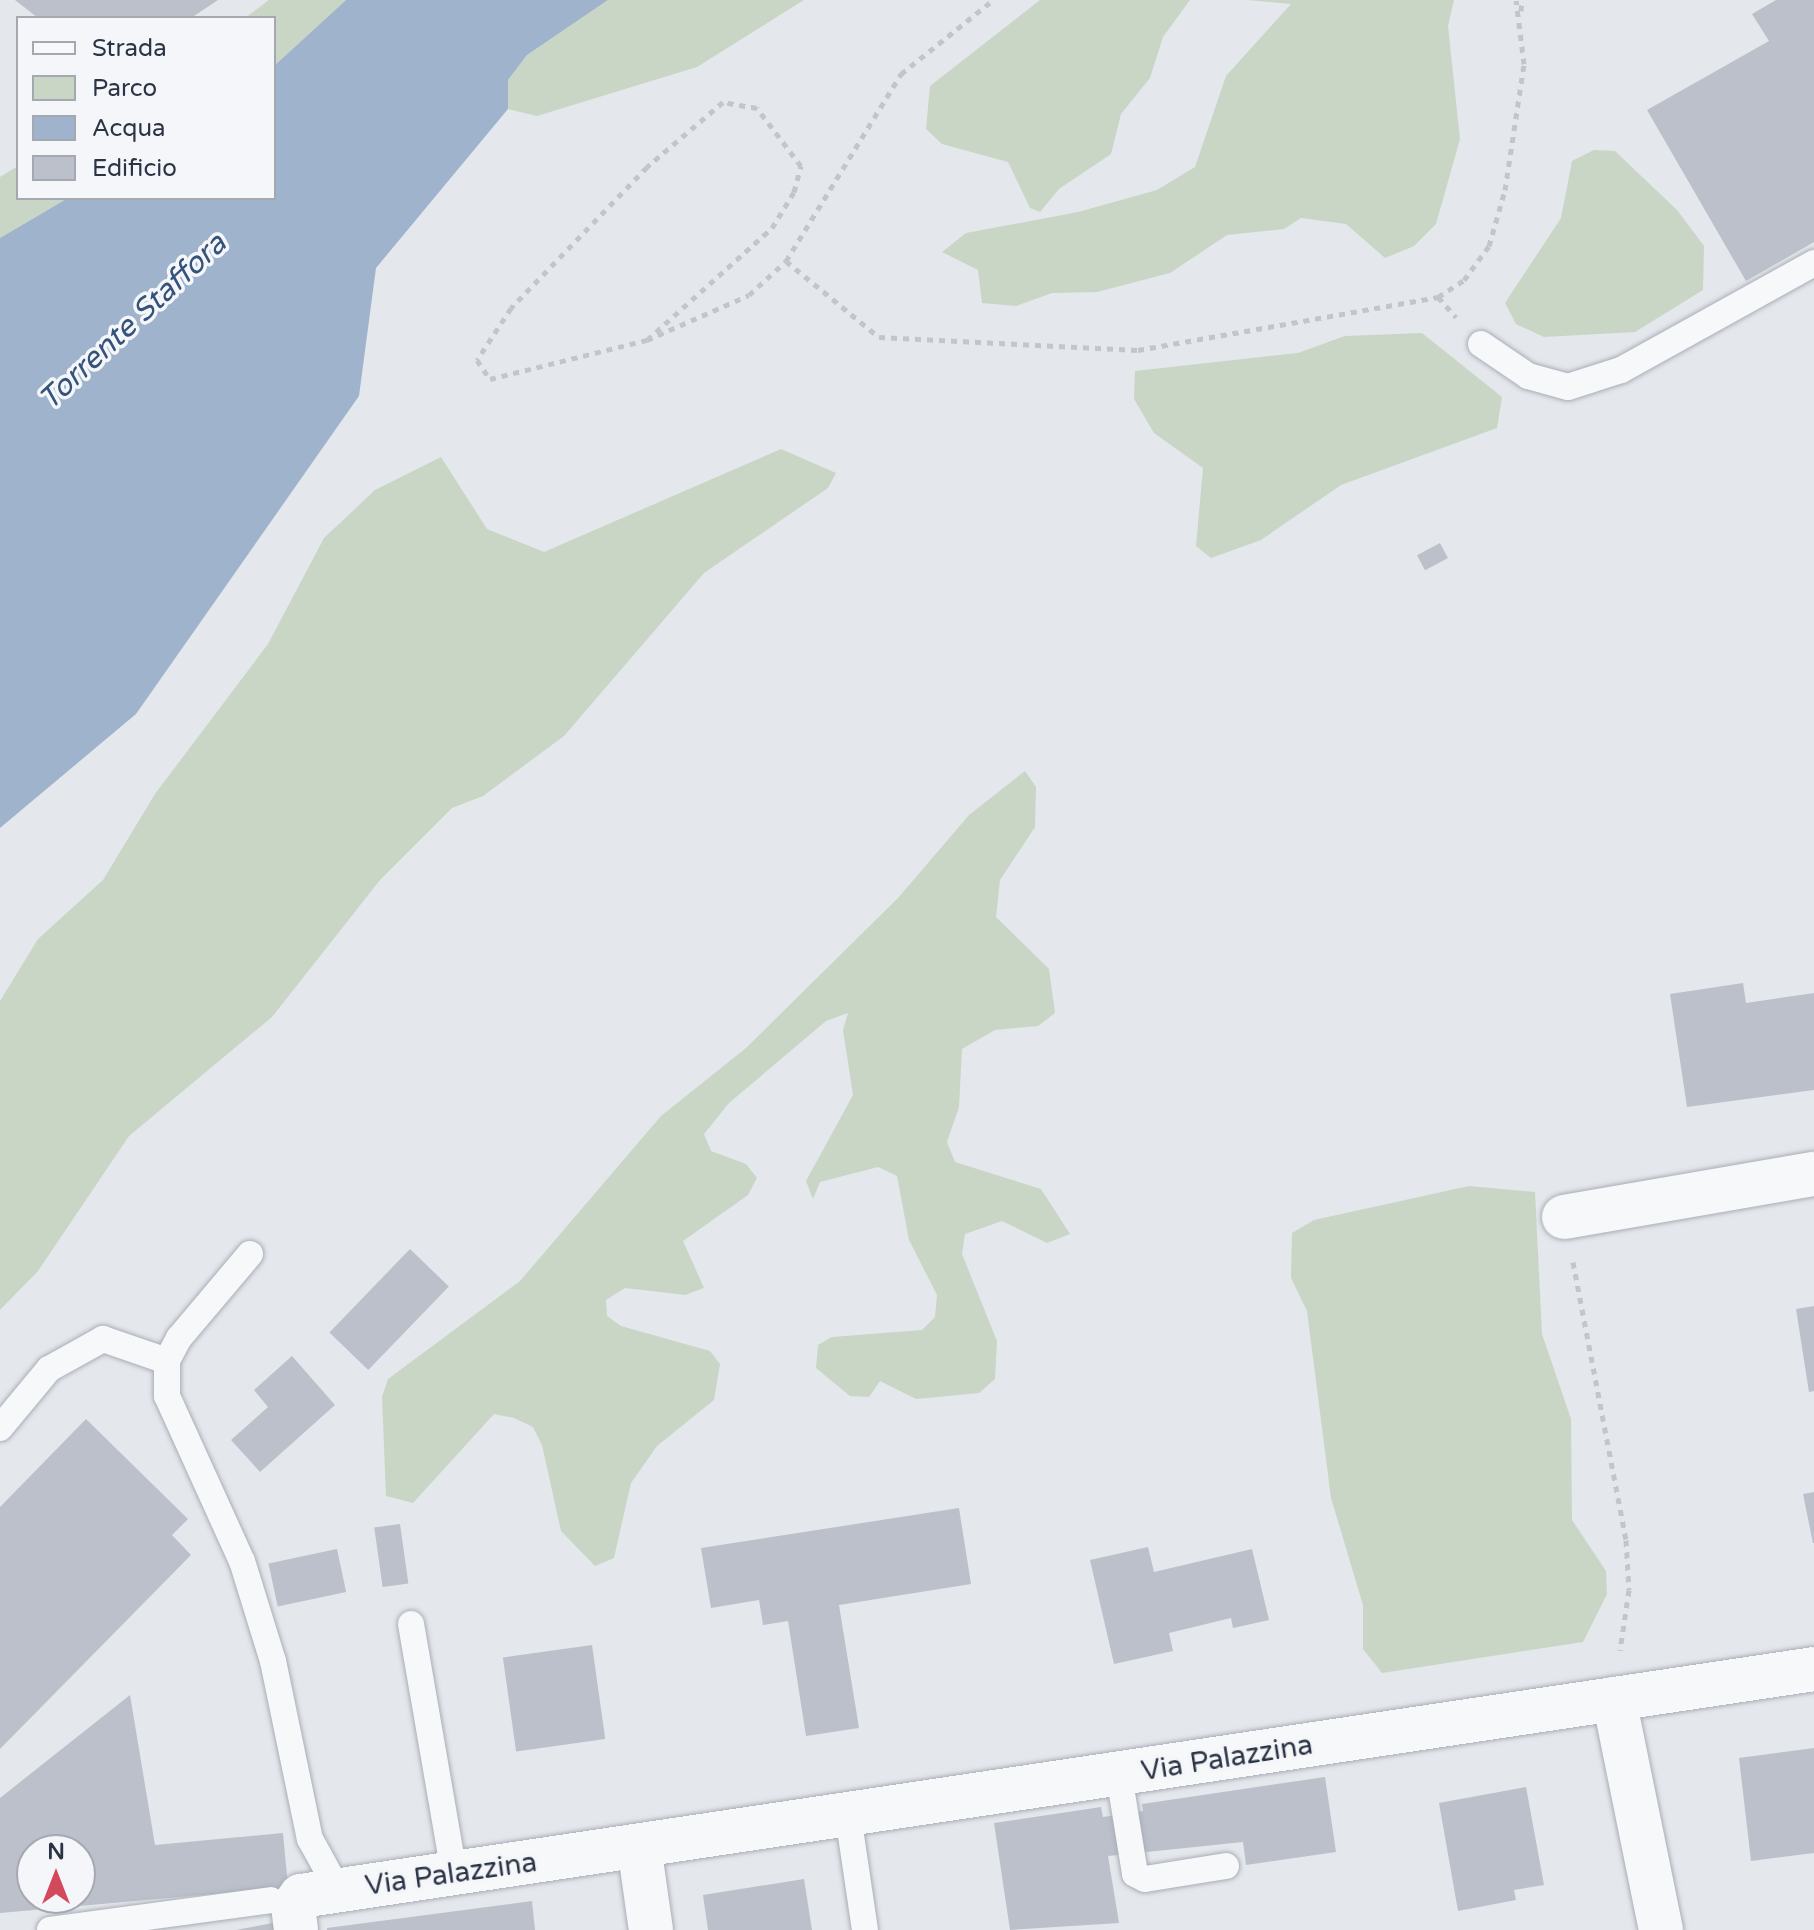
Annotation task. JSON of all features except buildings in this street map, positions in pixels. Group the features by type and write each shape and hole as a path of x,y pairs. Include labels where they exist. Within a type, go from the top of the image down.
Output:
{"street":[{"path":"1564,1217 1814,1174"},
{"name":"Via Palazzina","path":"287,1907 338,1890 1814,1669"},
{"path":"1614,1699 1661,1930"},
{"path":"639,1846 651,1930"}],"lane":[{"path":"1481,344 1528,376 1568,387 1621,370 1814,263"},
{"path":"250,1254 167,1361 167,1396 242,1561 273,1661 310,1839 338,1890"},
{"path":"0,1428 49,1369 103,1339 167,1361"},
{"path":"411,1624 454,1873"},
{"path":"1119,1775 1135,1874 1145,1879 1226,1866"},
{"path":"848,1815 865,1930"},
{"path":"50,1930 287,1907"}],"path":[{"path":"647,340 772,228 794,192 801,166 757,108 723,102 647,167 511,308 477,360 490,379 647,340 749,295 786,261 901,74 993,0"},
{"path":"1516,0 1521,16"},
{"path":"786,261 879,337 961,344 1138,350 1438,297 1464,280 1489,246 1520,122 1522,0"},
{"path":"1438,297 1481,344"},
{"path":"1564,1217 1626,1540 1629,1590 1614,1699"}],"green space":[{"path":"269,0 346,0 276,64 276,16 248,16"},
{"path":"608,0 804,0 697,67 537,116 508,109 508,80 527,55"},
{"path":"1040,0 1190,0 1163,37 1150,78 1121,114 1111,154 1059,189 1040,212 1030,208 1008,162 942,144 926,129 930,86"},
{"path":"1247,0 1454,0 1448,26 1460,139 1436,224 1414,246 1385,258 1346,224 1301,218 1284,229 1227,235 1170,273 1097,292 1052,293 1016,306 982,303 978,270 942,252 966,233 1078,212 1157,190 1195,167 1226,76 1291,4"},
{"path":"1594,150 1615,151 1677,210 1704,246 1703,290 1635,332 1544,337 1516,324 1505,303 1561,218 1572,161"},
{"path":"16,167 16,200 65,200 0,238 0,177"},
{"path":"1422,333 1502,397 1497,428 1341,485 1261,540 1211,558 1196,546 1203,468 1154,433 1134,399 1135,371 1298,353 1345,336"},
{"path":"781,449 836,473 828,488 704,573 564,736 483,796 452,808 380,880 272,1017 129,1136 38,1271 0,1310 0,1001 38,939 103,880 155,794 268,644 324,538 375,490 441,457 487,529 544,552"},
{"path":"1025,771 1036,787 1035,827 1000,880 996,917 1049,969 1055,1013 1038,1026 995,1030 962,1049 959,1107 947,1142 955,1162 1041,1189 1070,1234 1047,1243 1002,1221 965,1234 962,1254 997,1341 995,1379 979,1393 916,1399 880,1381 869,1397 850,1396 816,1368 818,1345 832,1337 922,1330 935,1317 937,1295 909,1240 897,1176 878,1167 820,1182 813,1199 806,1181 853,1095 843,1030 848,1013 826,1021 729,1103 704,1134 711,1151 746,1164 757,1178 748,1195 683,1241 704,1288 685,1295 625,1288 606,1300 607,1316 621,1326 710,1351 720,1364 714,1400 657,1446 631,1483 614,1558 595,1566 561,1531 542,1445 533,1427 514,1418 494,1414 413,1503 386,1496 382,1397 388,1379 520,1281 661,1116 746,1048 898,898 969,815"},
{"path":"1469,1186 1535,1192 1542,1334 1571,1419 1572,1520 1606,1571 1607,1594 1583,1642 1382,1673 1363,1649 1363,1605 1331,1498 1307,1311 1291,1278 1292,1233 1314,1220"}],"water":[{"name":"Torrente Staffora","path":"346,0 608,0 527,55 508,80 508,109 376,268 359,396 136,714 0,828 0,238 65,200 276,200 276,64"}]}
